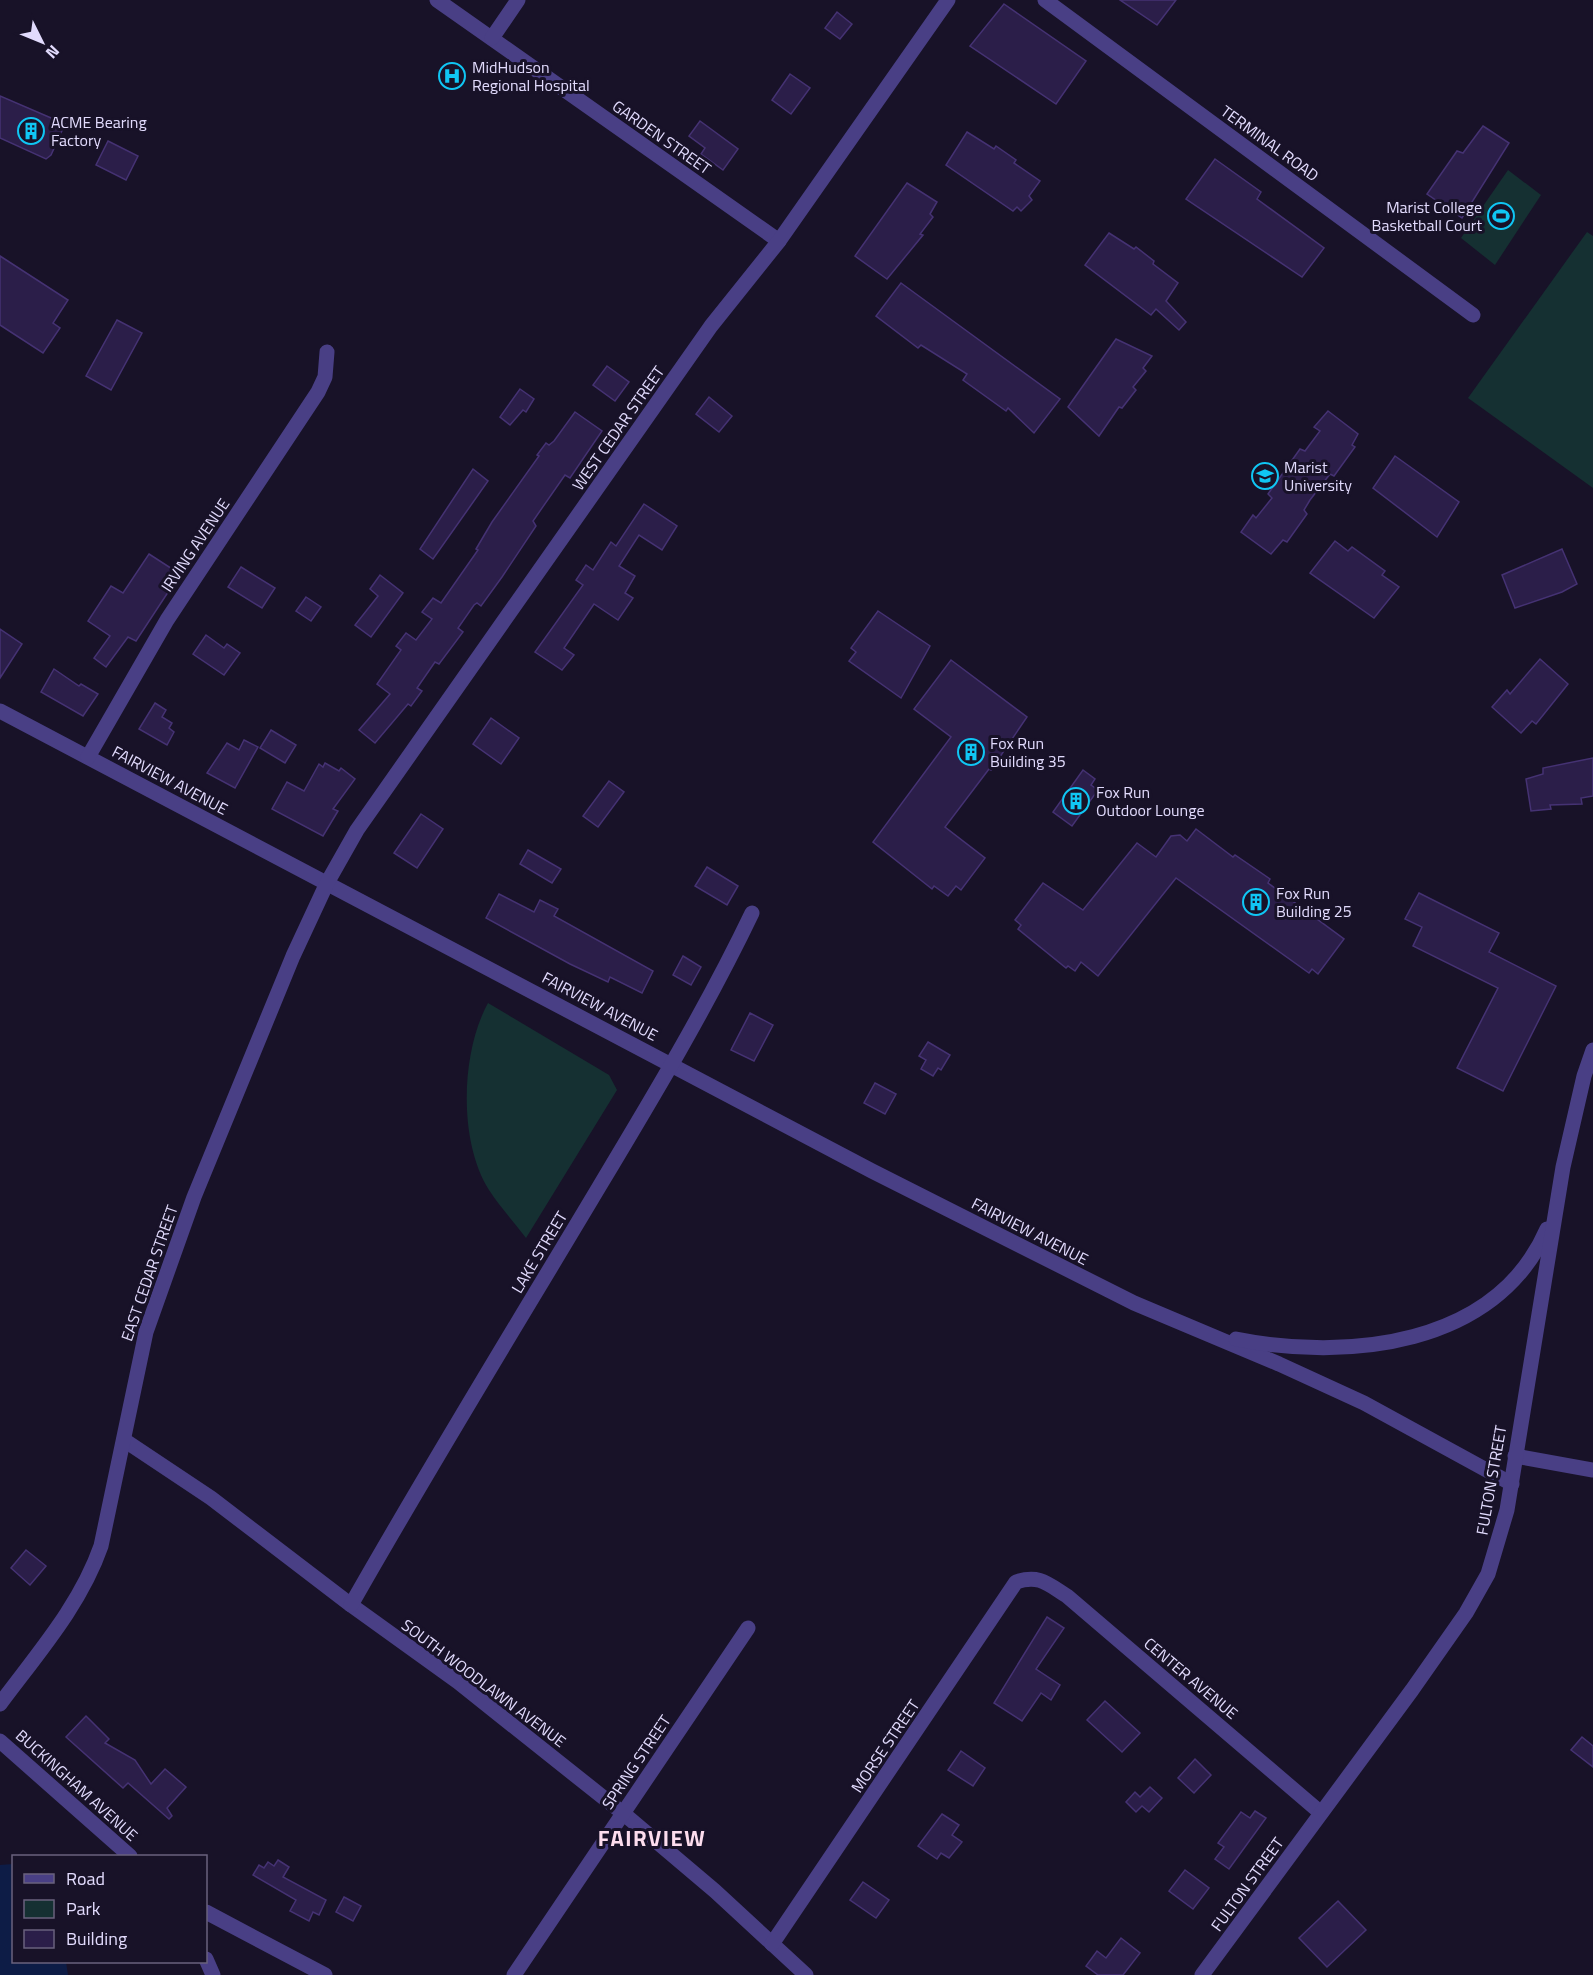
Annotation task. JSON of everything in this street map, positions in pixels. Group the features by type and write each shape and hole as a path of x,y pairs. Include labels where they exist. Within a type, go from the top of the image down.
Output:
{"street":[{"name":"GARDEN STREET","path":"437,0 779,241"},
{"path":"492,38 519,0"},
{"name":"WEST CEDAR STREET","path":"327,883 357,830 711,326 779,241 948,0"},
{"name":"TERMINAL ROAD","path":"1045,0 1473,315"},
{"name":"IRVING AVENUE","path":"88,757 166,620 318,392 325,377 327,352"},
{"name":"FAIRVIEW AVENUE","path":"0,711 957,1214 1186,1326 1346,1395 1512,1484"},
{"name":"EAST CEDAR STREET","path":"0,1704 74,1603 92,1572 101,1546 146,1332 194,1197 293,956 327,883"},
{"name":"LAKE STREET","path":"351,1605 406,1508 672,1064 724,970 752,913"},
{"name":"FULTON STREET","path":"1202,1975 1419,1681 1478,1593 1501,1534 1512,1484 1556,1201 1588,1079 1593,1050"},
{"name":"FAIRVIEW AVENUE","path":"1186,1326 1267,1345 1323,1348 1378,1346 1428,1333 1493,1298 1521,1274 1541,1242 1556,1201"},
{"name":"SOUTH WOODLAWN AVENUE","path":"124,1440 211,1498 351,1605 458,1682 624,1814 806,1975"},
{"path":"1515,1456 1593,1470"},
{"name":"CENTER AVENUE","path":"1033,1578 1045,1581 1067,1596 1321,1813"},
{"name":"MORSE STREET","path":"772,1944 1017,1582 1033,1578"},
{"name":"SPRING STREET","path":"514,1975 748,1628"},
{"name":"BUCKINGHAM AVENUE","path":"0,1741 128,1855"},
{"path":"207,1913 324,1975"}],"green space":[{"name":"Marist College Basketball Court","path":"1508,170 1541,195 1495,265 1461,238"},
{"path":"1587,232 1593,236 1593,488 1468,398"},
{"path":"488,1003 609,1075 617,1090 526,1238 489,1190 479,1170 472,1147 468,1122 468,1071 472,1046"}],"water":[{"path":"12,1864 12,1963 66,1963 68,1975 0,1975 0,1865"}],"building":[{"path":"1120,0 1176,0 1157,25"},
{"path":"1004,4 1086,61 1056,104 970,46"},
{"path":"837,12 852,24 840,39 825,28"},
{"path":"790,74 810,88 791,114 772,100"},
{"name":"ACME Bearing Factory","path":"0,96 65,124 51,155 46,159 0,138"},
{"path":"700,121 738,149 723,170 701,154 705,148 689,136"},
{"path":"1483,126 1509,143 1462,218 1427,194 1457,151 1463,153"},
{"path":"967,132 994,149 996,146 1016,160 1014,163 1040,181 1029,196 1032,200 1021,211 1017,207 1013,211 946,165"},
{"path":"108,141 138,156 126,180 96,165"},
{"path":"1215,159 1261,192 1257,199 1324,248 1302,277 1186,199"},
{"path":"907,183 937,202 930,214 933,217 920,234 923,235 887,279 855,256"},
{"path":"1109,233 1134,249 1136,247 1154,261 1153,264 1178,283 1166,301 1186,322 1179,330 1156,309 1151,315 1085,265"},
{"path":"0,256 68,300 53,323 60,328 43,353 0,325"},
{"path":"901,283 1060,399 1034,433 1008,408 1006,411 963,380 967,374 921,345 918,348 876,316"},
{"path":"117,320 142,333 111,390 86,376"},
{"path":"1116,339 1152,356 1143,368 1146,371 1133,387 1136,390 1122,408 1119,407 1099,436 1068,407"},
{"path":"607,366 629,382 615,401 593,385"},
{"path":"520,389 534,399 526,412 523,410 510,425 500,417"},
{"path":"709,397 732,416 719,432 696,414"},
{"path":"1328,411 1358,434 1352,445 1355,447 1334,476 1330,474 1310,500 1304,510 1307,514 1287,542 1283,540 1271,554 1241,532 1253,515 1256,518 1272,498 1268,494 1300,449 1305,451 1320,431 1314,427"},
{"path":"575,412 602,431 570,478 565,475 533,521 536,526 481,606 477,603 474,605 458,628 463,632 439,664 435,662 417,688 422,691 411,706 408,704 375,743 359,730 390,694 377,684 401,650 396,646 406,633 416,640 432,619 422,612 433,598 441,603 478,550 476,549 492,522 539,456 537,455 546,443 549,445 554,441"},
{"path":"1395,456 1459,502 1437,537 1373,488"},
{"path":"473,469 488,481 433,559 420,549"},
{"path":"644,504 677,526 662,550 639,535 619,566 635,576 625,593 633,598 618,620 594,604 564,648 574,655 562,670 535,652 583,585 576,580 586,565 593,570 611,542 616,546"},
{"path":"1335,541 1348,551 1352,547 1385,571 1382,575 1399,587 1374,618 1310,573"},
{"path":"1562,549 1577,584 1562,592 1515,608 1502,575"},
{"path":"149,554 180,574 136,641 128,637 106,667 94,658 110,636 88,621 111,586 123,593"},
{"path":"241,567 275,588 262,608 228,587"},
{"path":"380,575 403,593 371,637 355,625 378,596 370,589"},
{"path":"306,597 321,607 311,621 296,611"},
{"path":"878,611 930,646 901,698 849,661 856,652 851,648"},
{"path":"0,629 22,644 0,678"},
{"path":"206,635 224,648 227,644 240,653 224,675 193,654"},
{"path":"1540,659 1568,684 1536,724 1532,721 1521,733 1492,707 1507,690 1510,694"},
{"name":"Fox Run Building 35","path":"951,660 1027,717 991,770 989,769 945,827 985,858 961,890 956,886 948,896 934,886 932,889 873,842 951,737 914,709"},
{"path":"54,669 79,686 81,684 98,694 83,716 41,692"},
{"path":"155,703 166,710 162,717 172,723 169,728 174,732 167,745 139,729"},
{"path":"491,718 519,738 501,764 473,744"},
{"path":"271,730 296,745 285,763 260,748"},
{"path":"244,740 258,747 235,788 207,773 227,743 239,750"},
{"path":"1593,758 1593,796 1581,798 1582,804 1550,805 1551,809 1531,811 1526,779 1543,774 1543,768"},
{"path":"325,763 339,771 341,768 355,779 333,809 338,811 323,836 272,809 287,782 304,791 319,764 323,767"},
{"name":"Fox Run Outdoor Lounge","path":"1083,770 1095,779 1091,785 1098,790 1072,826 1053,812"},
{"path":"609,781 624,792 598,827 583,816"},
{"path":"421,814 443,829 417,868 394,853"},
{"name":"Fox Run Building 25","path":"1196,829 1233,857 1235,855 1270,879 1268,883 1344,939 1318,974 1312,969 1309,973 1176,878 1098,976 1081,962 1075,971 1068,966 1066,968 1018,929 1021,925 1015,920 1043,883 1083,910 1137,843 1156,857 1171,836 1180,835 1187,841"},
{"path":"528,850 561,869 552,883 520,864"},
{"path":"707,867 738,886 727,905 695,886"},
{"path":"1419,893 1499,933 1489,952 1556,986 1503,1091 1457,1068 1498,988 1413,946 1422,927 1405,919"},
{"path":"499,894 534,912 540,900 558,909 554,916 653,971 642,993 610,977 608,982 570,964 486,918"},
{"path":"683,956 701,967 691,985 673,975"},
{"path":"750,1013 773,1025 754,1061 731,1050"},
{"path":"928,1042 950,1055 941,1070 938,1068 933,1076 921,1069 926,1060 919,1056"},
{"path":"875,1083 896,1094 885,1114 864,1103"},
{"path":"26,1550 46,1566 30,1585 11,1568"},
{"path":"1047,1617 1064,1628 1036,1669 1060,1685 1051,1700 1041,1693 1022,1721 994,1703"},
{"path":"1105,1701 1140,1733 1122,1752 1087,1720"},
{"path":"86,1716 109,1739 105,1743 135,1760 151,1784 165,1769 186,1787 167,1808 172,1816 169,1819 128,1783 123,1788 66,1737"},
{"path":"1582,1737 1593,1746 1593,1767 1571,1750"},
{"path":"961,1751 985,1768 973,1786 948,1770"},
{"path":"1195,1759 1211,1775 1194,1793 1178,1778"},
{"path":"1150,1787 1162,1798 1149,1812 1142,1806 1136,1812 1126,1802 1135,1792 1140,1797"},
{"path":"1255,1811 1266,1818 1229,1869 1215,1859 1224,1847 1218,1843 1241,1812 1250,1818"},
{"path":"942,1814 959,1825 952,1835 962,1842 949,1858 941,1853 937,1859 918,1846"},
{"path":"278,1860 289,1867 283,1877 326,1900 319,1915 313,1912 309,1921 290,1911 296,1900 253,1875 259,1865 264,1868 268,1862 274,1866"},
{"path":"1185,1870 1209,1888 1193,1909 1169,1891"},
{"path":"863,1882 889,1900 876,1918 850,1900"},
{"path":"344,1897 361,1906 353,1921 336,1912"},
{"path":"1338,1901 1366,1930 1327,1967 1299,1938"},
{"path":"1121,1938 1140,1953 1123,1975 1098,1975 1086,1966 1097,1951 1106,1958"}],"place":[{"name":"MidHudson Regional Hospital","path":"452,76"},
{"name":"ACME Bearing Factory","path":"31,131"},
{"name":"Marist College Basketball Court","path":"1501,216"},
{"name":"Marist University","path":"1265,476"},
{"name":"Fox Run Building 35","path":"971,752"},
{"name":"Fox Run Outdoor Lounge","path":"1076,801"},
{"name":"Fox Run Building 25","path":"1256,902"}],"district":[{"name":"FAIRVIEW","path":"652,1838"}]}
